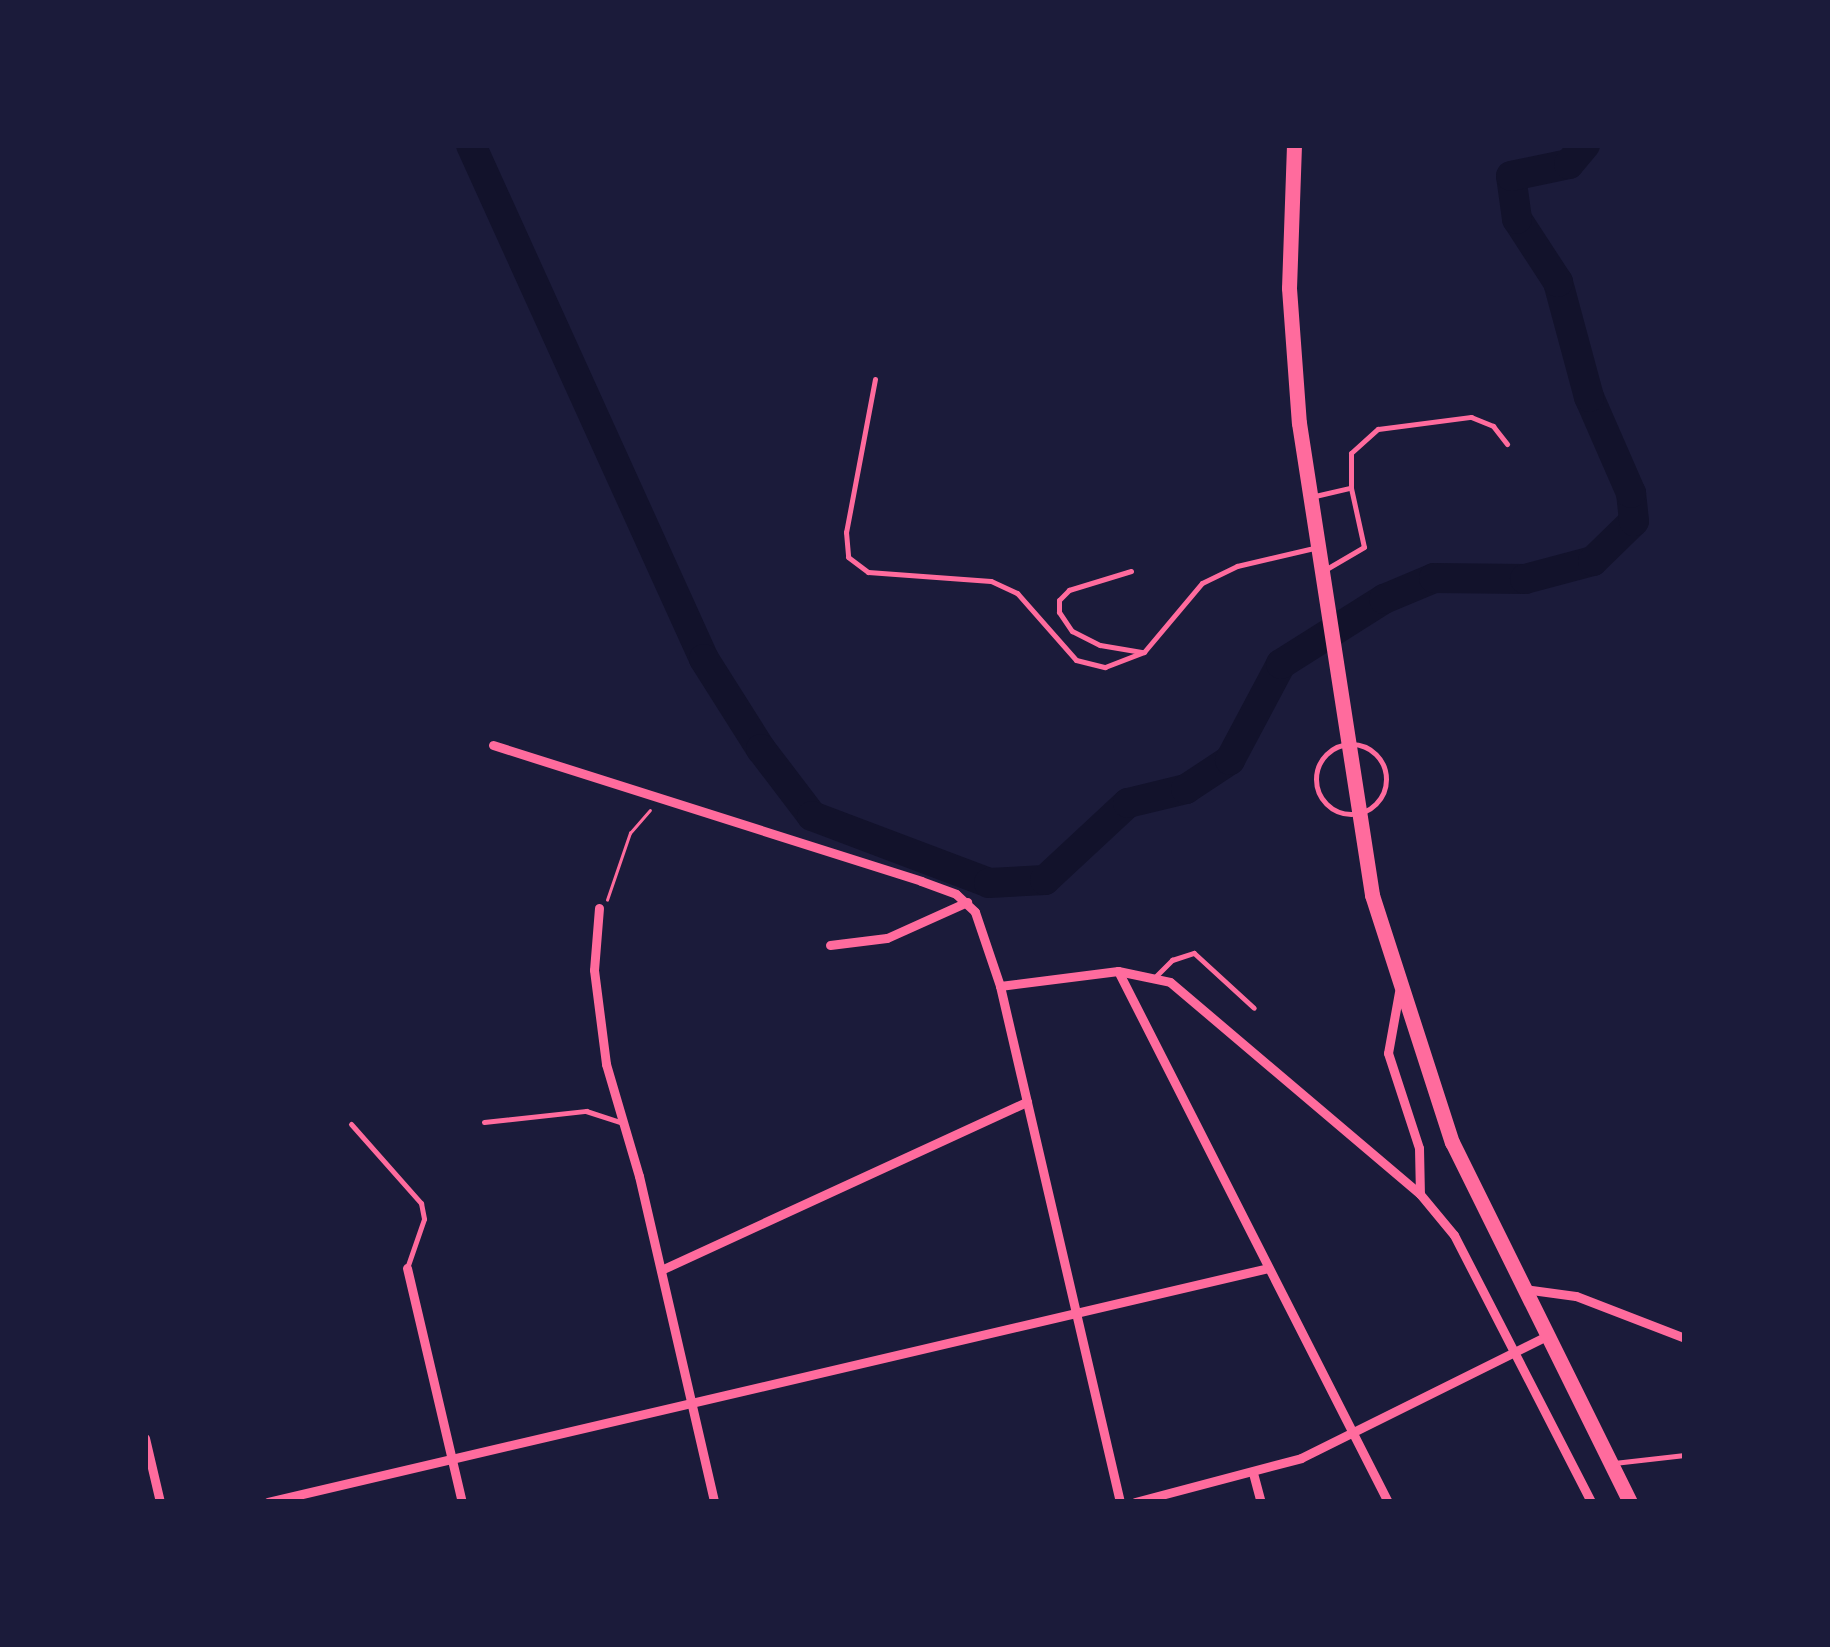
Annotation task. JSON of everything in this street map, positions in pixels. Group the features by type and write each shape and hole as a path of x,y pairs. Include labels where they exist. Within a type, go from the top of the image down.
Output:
{"highway":[{"path":"1294,145 1289,288 1308,498 1356,814 1398,992 1452,1142 1521,1289 1630,1502"}],"street":[{"path":"493,745 921,881 967,902 987,937 1000,986 1120,1502"},
{"path":"830,945 887,938 967,902"},
{"path":"599,908 594,970 620,1122 661,1270 714,1502"},
{"path":"1000,986 1118,972 1156,976 1185,992 1420,1194 1454,1235 1591,1502"},
{"path":"1118,972 1388,1502"},
{"path":"1398,992 1388,1054 1418,1148 1420,1194"},
{"path":"661,1270 1027,1102"},
{"path":"407,1268 462,1502"},
{"path":"268,1502 1268,1268"},
{"path":"1521,1289 1576,1296 1685,1338"},
{"path":"1135,1502 1253,1473 1353,1434 1546,1338"},
{"path":"145,1438 160,1502"},
{"path":"1253,1473 1262,1502"}],"lane":[{"path":"875,379 846,532 848,557 868,572 991,581 1017,592 1076,660 1105,667 1144,652 1202,583 1238,566 1315,548"},
{"path":"1319,573 1364,547 1351,488 1351,454 1378,429 1470,417 1493,426 1508,444"},
{"path":"1308,498 1351,488"},
{"path":"1131,571 1068,590 1059,600 1060,612 1072,630 1100,645 1144,652"},
{"path":"1344,744 1364,746 1386,772 1375,806 1356,814 1324,802 1316,785 1318,766 1344,744"},
{"path":"1156,976 1172,960 1194,953 1254,1008"},
{"path":"484,1122 586,1112 620,1122"},
{"path":"351,1124 420,1203 424,1219 407,1268"},
{"path":"1610,1463 1685,1456"}],"path":[{"path":"599,908 630,832 648,818 654,795"}],"waterway":[{"path":"471,145 704,659 761,749 812,816 989,883 1045,880 1128,803 1186,789 1230,760 1281,664 1384,599 1434,578 1525,579 1593,561 1634,521 1631,493 1589,397 1558,282 1517,219 1511,176 1569,164 1585,145"}]}
